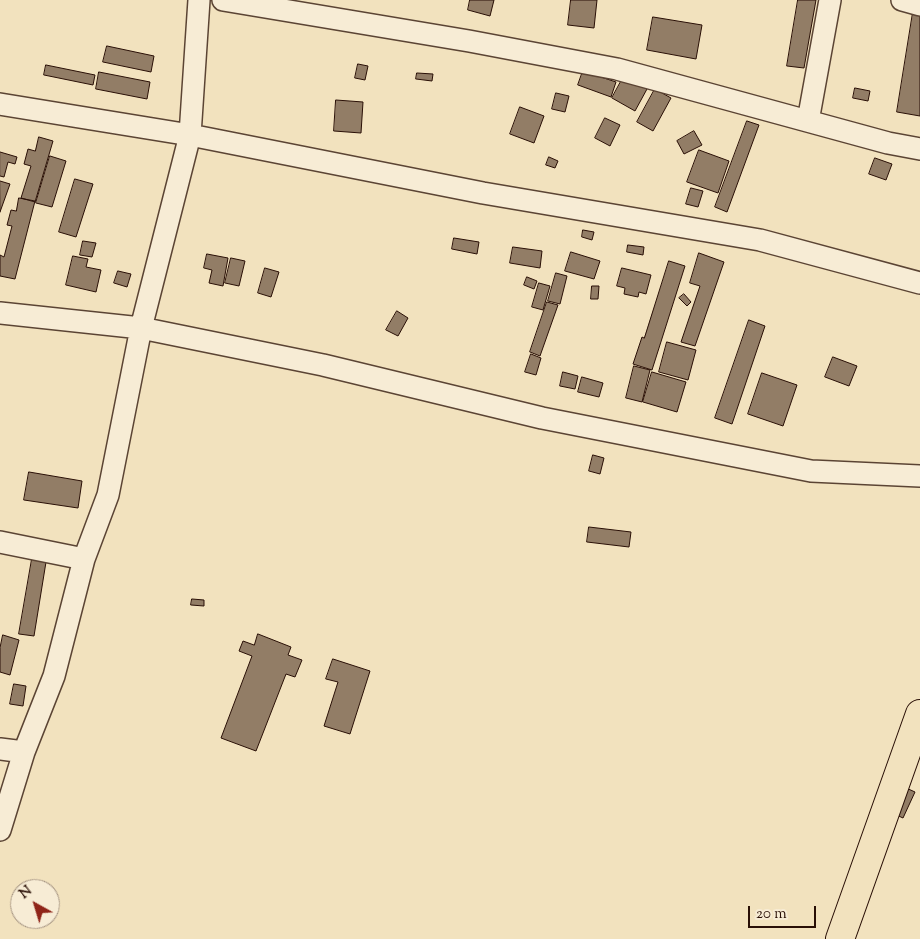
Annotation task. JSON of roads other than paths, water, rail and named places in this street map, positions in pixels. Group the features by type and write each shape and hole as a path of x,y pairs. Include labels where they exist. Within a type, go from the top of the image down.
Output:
{"highway":[{"path":"840,939 920,714"}],"street":[{"path":"0,830 24,752 54,676 84,559 108,495 141,328 190,135 200,0"},
{"path":"223,0 469,41 617,69 888,143 920,149"},
{"path":"808,120 830,0"},
{"path":"902,0 920,4"},
{"path":"0,104 190,135 483,193 760,240 920,283"},
{"path":"0,313 141,328 323,365 542,418 811,472 920,476"},
{"path":"0,542 84,559"},
{"path":"0,749 24,752"}]}
